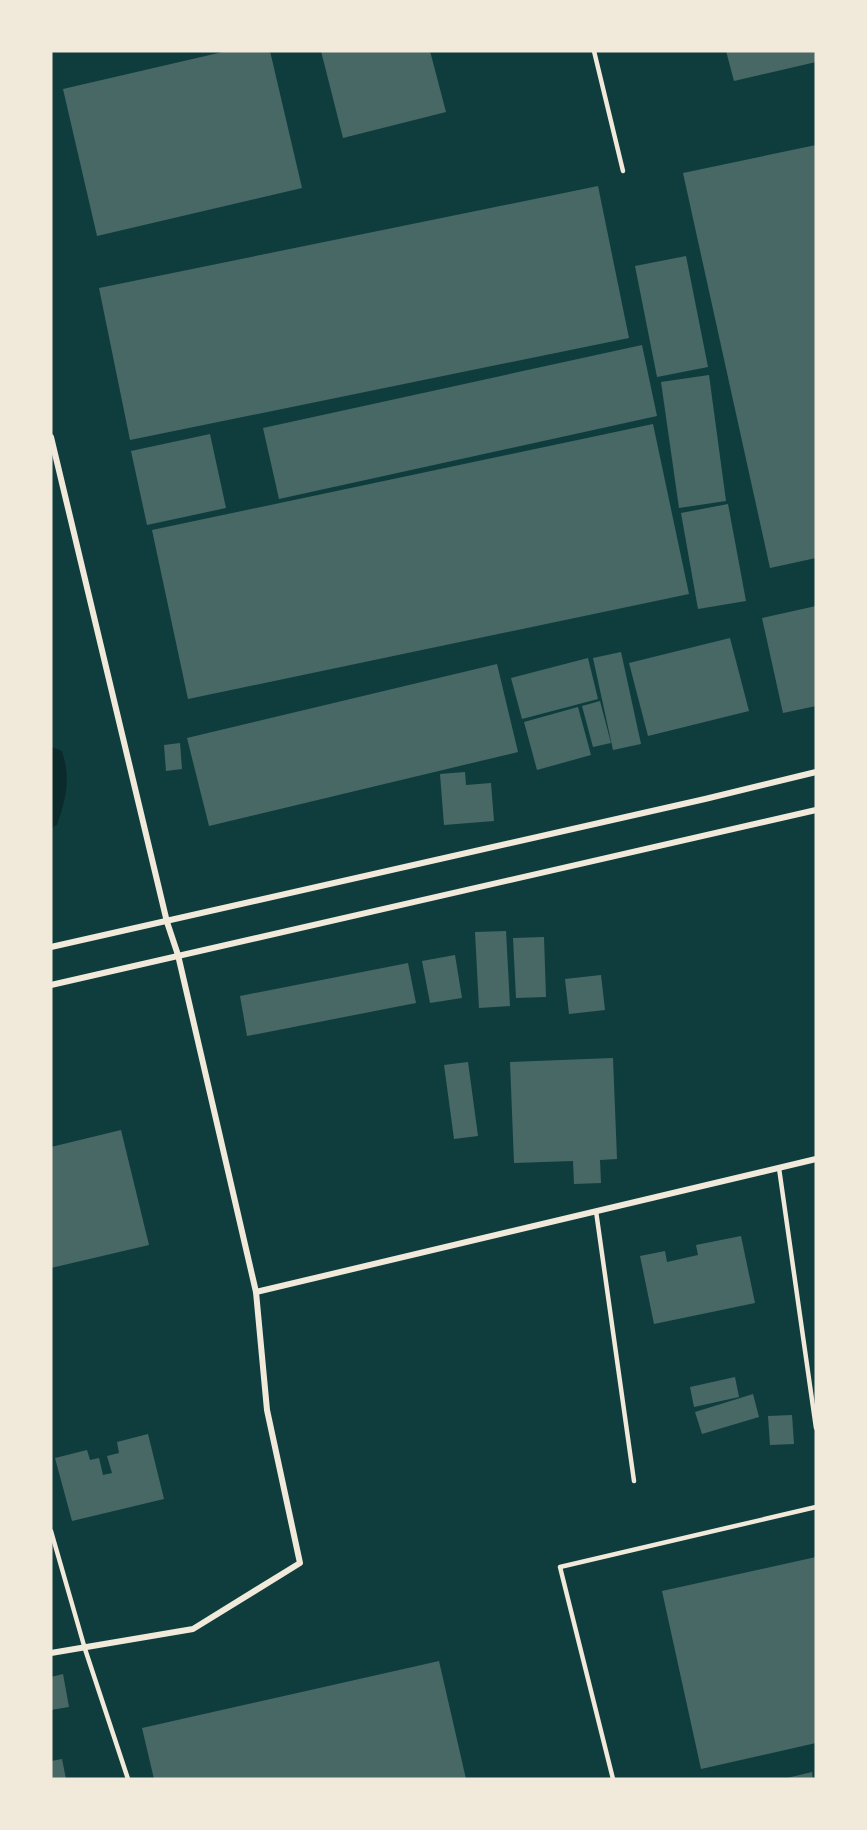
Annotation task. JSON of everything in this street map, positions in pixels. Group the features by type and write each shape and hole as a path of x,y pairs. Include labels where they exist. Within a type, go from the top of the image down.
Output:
{"street":[{"path":"51,437 167,922 178,955 256,1292 267,1410 300,1563 193,1629 51,1653"},
{"path":"51,947 816,772"},
{"path":"51,985 816,810"},
{"path":"256,1292 816,1159"}],"lane":[{"path":"594,51 623,171"},
{"path":"779,1168 816,1428"},
{"path":"596,1211 634,1481"},
{"path":"613,1779 560,1567 816,1507"},
{"path":"51,1531 85,1649 128,1779"}],"water":[{"path":"51,747 62,751 67,780 57,825 51,828"}],"building":[{"path":"227,51 270,51 302,188 97,236 63,89"},
{"path":"321,51 430,51 446,112 343,138"},
{"path":"726,51 816,51 816,62 734,81"},
{"path":"816,145 816,558 770,568 683,173"},
{"path":"598,186 629,338 130,440 99,288"},
{"path":"686,256 708,367 657,377 635,266"},
{"path":"642,345 657,416 279,499 263,428"},
{"path":"709,375 726,501 679,508 661,382"},
{"path":"653,424 689,594 188,699 152,530"},
{"path":"210,434 226,508 147,525 131,451"},
{"path":"728,504 746,601 698,609 681,513"},
{"path":"816,606 816,706 783,713 762,618"},
{"path":"730,638 749,711 648,736 629,663"},
{"path":"621,652 641,744 613,750 593,658"},
{"path":"588,658 598,699 522,719 511,678"},
{"path":"497,664 518,752 209,826 187,738"},
{"path":"600,701 611,743 593,747 582,706"},
{"path":"578,707 591,755 537,770 524,722"},
{"path":"180,743 182,769 166,771 164,745"},
{"path":"465,772 466,785 491,783 494,821 444,825 440,774"},
{"path":"506,931 510,1006 479,1008 475,932"},
{"path":"544,937 546,997 516,998 513,938"},
{"path":"455,955 462,998 430,1003 422,961"},
{"path":"408,963 416,1003 247,1036 240,996"},
{"path":"601,975 605,1010 569,1014 565,979"},
{"path":"613,1058 617,1159 600,1160 601,1183 574,1184 573,1161 514,1163 510,1062"},
{"path":"468,1062 478,1136 454,1139 444,1065"},
{"path":"121,1130 149,1245 51,1268 51,1147"},
{"path":"741,1236 755,1303 654,1324 640,1256 665,1251 667,1262 698,1255 696,1245"},
{"path":"735,1377 739,1397 694,1407 690,1387"},
{"path":"753,1394 759,1417 702,1434 695,1412"},
{"path":"792,1415 794,1444 770,1445 768,1416"},
{"path":"148,1434 164,1499 72,1521 55,1458 87,1450 90,1460 99,1458 103,1475 112,1473 107,1456 119,1453 117,1442"},
{"path":"816,1557 816,1743 701,1769 662,1591"},
{"path":"439,1661 466,1779 154,1779 142,1728"},
{"path":"63,1674 69,1707 51,1710 51,1677"},
{"path":"62,1759 66,1779 51,1779 51,1761"},
{"path":"812,1772 813,1779 787,1779 787,1778"}]}
